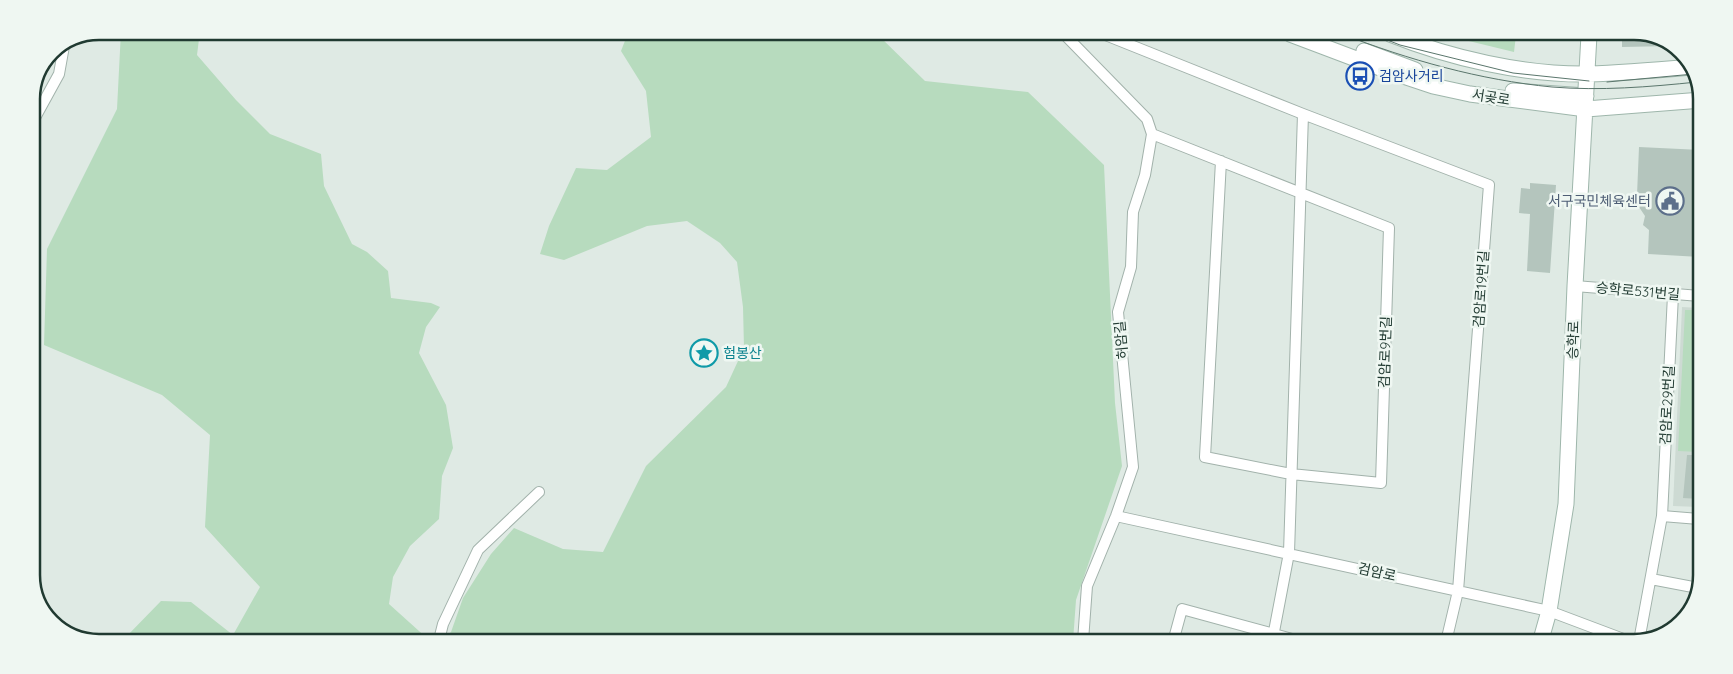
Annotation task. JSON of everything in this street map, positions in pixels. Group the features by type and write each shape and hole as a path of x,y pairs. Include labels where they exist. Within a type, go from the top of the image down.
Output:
{"main road":[{"name":"서곶로","path":"1306,40 1433,86 1470,94 1586,103 1693,100"},
{"name":"서곶로","path":"1333,40 1452,81 1586,103"},
{"path":"1408,40 1467,59 1519,69 1587,74 1684,68"},
{"name":"승학로","path":"1542,634 1549,611 1566,504 1575,286 1589,40"}],"street":[{"path":"1070,40 1147,119 1152,134 1300,191"},
{"path":"1117,40 1303,114 1289,553 1274,634"},
{"path":"40,109 59,74 63,52"},
{"name":"검암로19번길","path":"1303,114 1489,184 1458,590"},
{"name":"허암길","path":"1084,634 1087,586 1116,516 1133,468 1118,312 1131,267 1133,212 1145,175 1152,134"},
{"name":"검암로9번길","path":"1221,160 1205,457 1291,474 1381,483 1389,228 1300,191"},
{"name":"승학로531번길","path":"1575,286 1693,296"},
{"name":"검암로29번길","path":"1641,633 1662,516 1673,295"},
{"path":"441,634 478,550 540,492"},
{"name":"검암로","path":"1116,516 1549,611 1610,634"},
{"path":"1662,516 1693,519"},
{"path":"1651,579 1692,587"},
{"path":"1448,634 1458,590"},
{"path":"1175,634 1182,609 1260,634"}],"shaded area":[{"path":"1682,307 1693,308 1693,507 1673,506"}],"green space":[{"path":"121,40 199,40 197,55 236,100 270,134 321,154 324,186 352,244 367,252 388,271 391,298 431,303 440,307 426,327 419,353 446,405 453,448 442,476 439,519 410,546 393,577 389,604 422,634 234,634 260,587 205,527 210,435 162,395 44,345 47,249 117,109"},
{"path":"625,40 883,40 925,81 1028,92 1104,165 1115,403 1122,466 1076,600 1074,634 449,634 463,598 491,554 514,528 563,549 603,552 646,466 726,387 744,348 743,307 737,262 720,243 687,221 647,226 564,260 540,254 549,226 576,168 607,170 651,137 646,91 621,51"},
{"path":"1465,40 1515,40 1514,52"},
{"path":"1685,310 1693,310 1693,452 1678,451"},
{"path":"161,601 191,602 232,634 129,634"}],"building":[{"path":"1622,40 1641,41 1659,46 1622,47"},
{"name":"서구국민체육센터","path":"1639,147 1693,150 1693,257 1648,254 1649,230 1643,225 1645,216 1639,207 1640,195 1637,195"},
{"path":"1530,183 1556,185 1550,273 1527,271 1530,214 1519,213 1521,188 1530,189"},
{"path":"1687,455 1693,455 1693,499 1683,498"}],"tram line":[{"path":"1359,40 1445,68 1525,84 1570,88 1606,88 1690,83"},
{"path":"1387,40 1400,45 1513,73 1589,81"},
{"path":"1607,82 1687,75"}],"place":[{"name":"검암사거리","path":"1360,76"},
{"name":"서구국민체육센터","path":"1670,201"},
{"name":"험봉산","path":"704,353"}]}
